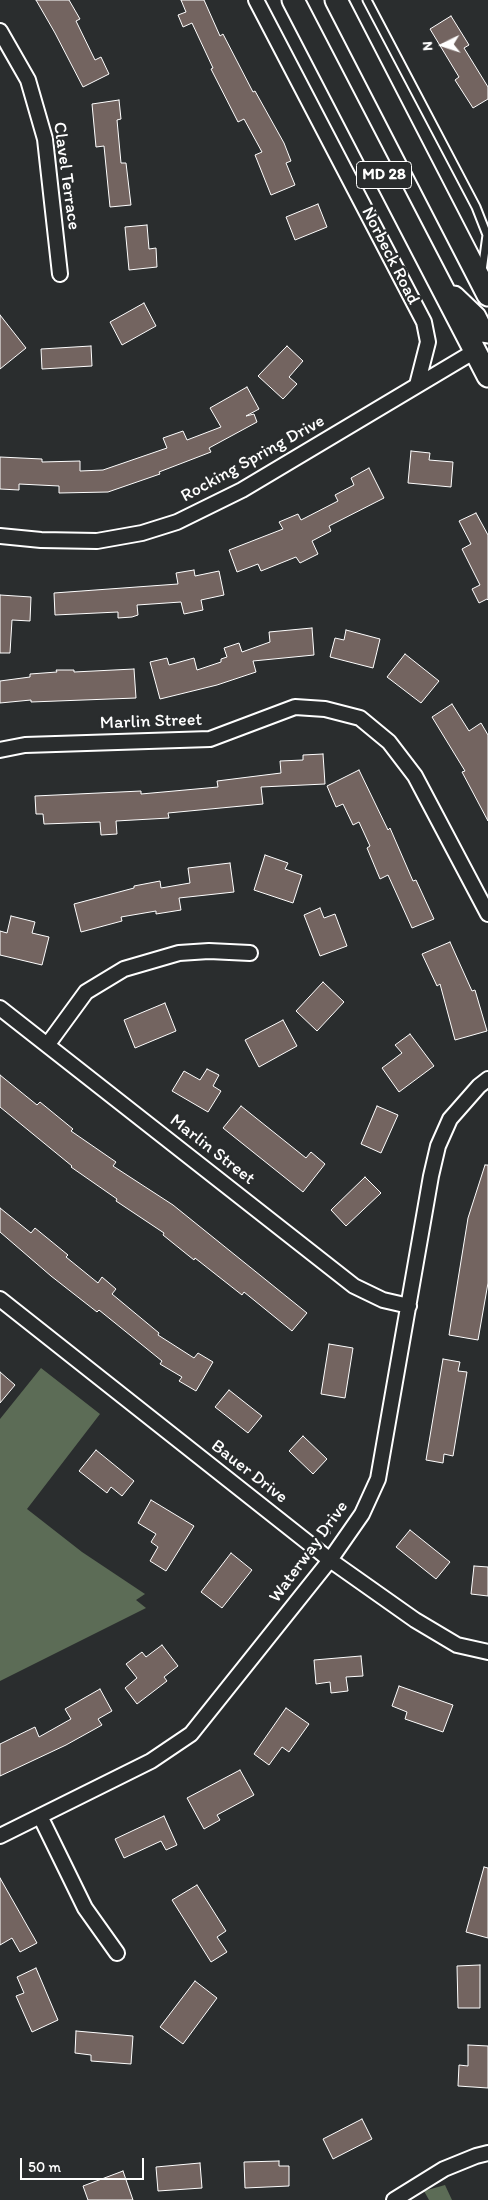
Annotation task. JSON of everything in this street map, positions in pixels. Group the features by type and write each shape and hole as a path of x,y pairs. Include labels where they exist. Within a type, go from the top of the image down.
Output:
{"main road":[{"name":"Norbeck Road","path":"293,0 438,280 481,352 488,376"},
{"name":"MD 28","path":"336,0 484,287"},
{"path":"438,280 474,317 482,331 488,332"}],"street":[{"name":"Norbeck Road","path":"256,0 424,322 428,342 418,385"},
{"name":"Clavel Terrace","path":"0,31 28,80 45,139 60,274"},
{"name":"Rocking Spring Drive","path":"0,536 41,540 97,541 142,533 177,522 242,490 418,385 481,352"},
{"name":"Marlin Street","path":"0,750 25,745 210,739 294,707 325,709 360,718 389,742 415,776 488,914"},
{"path":"48,1044 86,992 124,968 179,953 209,951 250,953"},
{"name":"Marlin Street","path":"0,1008 354,1286 383,1300 409,1306"},
{"name":"Waterway Drive","path":"0,1836 151,1761 191,1734 330,1560 362,1514 378,1478 431,1176 438,1146 450,1119 478,1086 488,1079"},
{"name":"Bauer Drive","path":"0,1299 330,1560 415,1620 457,1645 488,1652"},
{"path":"40,1816 85,1908 117,1953"},
{"path":"394,2200 444,2169 488,2153"}],"lane":[{"path":"367,0 479,216 487,235 484,287"}],"green space":[{"path":"41,1368 100,1414 27,1509 82,1552 145,1594 136,1600 146,1608 0,1681 0,1419"},
{"path":"445,2185 452,2200 429,2200 424,2191"}],"building":[{"path":"36,0 69,0 80,19 76,21 95,60 101,57 109,74 83,87"},
{"path":"181,0 204,0 220,36 223,34 253,92 255,91 284,143 291,161 286,163 295,185 271,195 255,155 262,152 244,119 238,122 211,69 213,68 192,23 183,27 178,15 186,12"},
{"path":"451,16 469,45 464,48 488,87 488,99 473,108 455,80 459,77 430,29"},
{"path":"119,100 121,119 117,120 121,163 126,163 131,205 110,207 104,146 96,147 92,104"},
{"path":"318,204 327,227 295,240 286,217"},
{"path":"147,225 149,249 156,248 157,267 129,270 125,227"},
{"path":"144,303 156,326 122,345 110,322"},
{"path":"0,315 26,348 0,369"},
{"path":"91,346 92,366 42,369 41,349"},
{"path":"287,346 303,361 289,377 297,384 283,399 258,376"},
{"path":"247,387 259,409 246,416 254,414 257,422 209,448 211,452 159,472 160,474 108,492 59,493 59,486 19,484 19,490 0,489 0,457 42,459 42,462 80,461 80,471 103,470 167,448 163,438 183,431 187,440 221,427 210,408"},
{"path":"411,451 430,453 429,460 453,462 451,487 408,483"},
{"path":"369,468 384,498 329,526 331,531 312,541 318,554 300,563 296,557 261,571 258,564 237,572 229,550 283,529 279,522 298,514 301,520 338,501 335,495 354,485 351,478"},
{"path":"476,513 488,535 488,600 479,603 472,589 480,585 462,549 471,544 459,521"},
{"path":"194,570 195,576 219,571 224,595 201,600 203,610 184,614 181,602 137,605 138,615 132,617 118,618 118,612 55,615 54,593 178,584 176,573"},
{"path":"0,595 31,597 30,621 12,620 10,653 0,653"},
{"path":"312,628 314,655 253,661 256,672 217,685 160,699 150,662 167,658 169,665 194,658 197,670 221,662 221,659 227,657 224,648 239,643 242,652 270,642 269,632"},
{"path":"346,630 380,639 373,668 330,657 335,638 344,640"},
{"path":"405,654 439,681 421,703 387,677"},
{"path":"134,669 136,698 31,702 31,700 0,703 0,681 30,677 30,674 57,672 56,670 74,670 74,672"},
{"path":"452,704 469,731 481,723 488,735 488,821 462,772 465,771 432,717"},
{"path":"323,754 325,784 261,787 263,804 168,813 169,818 116,821 117,834 101,835 100,822 44,824 43,814 36,814 35,796 141,791 141,794 218,787 217,781 281,773 280,761 303,760 303,755"},
{"path":"359,770 388,830 390,828 413,881 416,880 434,919 412,928 388,875 380,879 367,848 370,846 359,822 353,825 343,804 336,807 327,786"},
{"path":"265,855 288,863 285,869 302,875 293,903 254,890"},
{"path":"230,863 234,892 179,898 181,910 156,914 156,911 121,917 122,921 81,932 74,904 134,888 134,886 160,881 161,888 190,883 188,868"},
{"path":"320,908 324,918 335,914 347,946 320,956 304,915"},
{"path":"11,916 35,922 32,933 49,937 42,965 0,955 0,931 7,933"},
{"path":"450,942 472,991 475,990 487,1031 455,1040 440,984 437,986 422,954"},
{"path":"323,982 344,1002 317,1031 296,1011"},
{"path":"165,1003 176,1031 135,1048 124,1020"},
{"path":"283,1020 297,1046 259,1067 245,1040"},
{"path":"410,1034 434,1066 399,1092 382,1068 402,1053 395,1045"},
{"path":"207,1069 219,1075 213,1086 221,1091 208,1112 172,1091 184,1071 200,1080"},
{"path":"0,1075 37,1105 40,1102 73,1129 71,1131 116,1162 113,1166 173,1205 307,1313 292,1331 244,1292 242,1295 195,1258 194,1260 163,1235 164,1233 116,1201 117,1199 71,1167 0,1107"},
{"path":"241,1106 306,1158 311,1152 325,1164 303,1192 223,1128"},
{"path":"377,1106 398,1115 381,1153 361,1144"},
{"path":"485,1165 488,1165 488,1283 478,1340 449,1335 468,1218"},
{"path":"365,1177 381,1193 346,1226 331,1210"},
{"path":"0,1208 31,1233 35,1228 98,1283 102,1277 116,1289 112,1294 159,1333 158,1335 194,1358 198,1353 213,1362 196,1391 179,1381 182,1377 160,1364 162,1361 99,1310 97,1312 51,1276 0,1232"},
{"path":"329,1344 353,1348 345,1398 321,1394"},
{"path":"443,1359 460,1362 458,1371 467,1372 453,1456 444,1454 443,1463 426,1460"},
{"path":"0,1372 15,1385 0,1403"},
{"path":"229,1390 262,1416 248,1433 215,1407"},
{"path":"303,1436 327,1459 313,1474 289,1451"},
{"path":"96,1450 134,1481 122,1496 111,1487 107,1493 79,1471"},
{"path":"151,1500 194,1526 166,1571 150,1561 158,1547 151,1542 156,1534 138,1523"},
{"path":"410,1530 450,1562 436,1579 396,1547"},
{"path":"231,1553 252,1570 222,1608 201,1592"},
{"path":"474,1566 488,1567 488,1596 471,1594"},
{"path":"162,1645 178,1666 164,1677 167,1681 137,1704 125,1688 137,1678 126,1664 142,1652 146,1657"},
{"path":"361,1656 363,1676 346,1677 348,1691 331,1693 330,1682 316,1684 314,1660"},
{"path":"399,1686 453,1705 443,1732 405,1719 407,1712 392,1706"},
{"path":"100,1689 112,1711 98,1719 102,1725 66,1745 0,1776 0,1744 35,1727 39,1737 71,1719 65,1709"},
{"path":"286,1708 309,1724 289,1752 282,1747 269,1765 254,1754"},
{"path":"240,1770 254,1795 217,1815 220,1820 204,1829 187,1798"},
{"path":"164,1816 177,1845 166,1850 161,1841 124,1858 115,1839"},
{"path":"484,1867 488,1868 488,1938 466,1932"},
{"path":"0,1878 37,1943 20,1952 12,1938 0,1945"},
{"path":"197,1885 226,1931 217,1937 227,1952 211,1962 172,1900"},
{"path":"480,1965 480,2008 458,2008 457,1966"},
{"path":"36,1968 58,2020 32,2032 16,1996 24,1993 17,1977"},
{"path":"195,1981 217,1998 183,2044 160,2027"},
{"path":"76,2031 133,2036 131,2064 91,2061 91,2055 75,2053"},
{"path":"468,2045 488,2046 488,2088 458,2086 459,2065 468,2066"},
{"path":"362,2119 372,2139 333,2159 323,2139"},
{"path":"279,2161 279,2166 289,2166 289,2186 245,2188 244,2162"},
{"path":"200,2163 202,2188 158,2191 156,2167"},
{"path":"123,2171 133,2200 88,2200 83,2186"}]}
